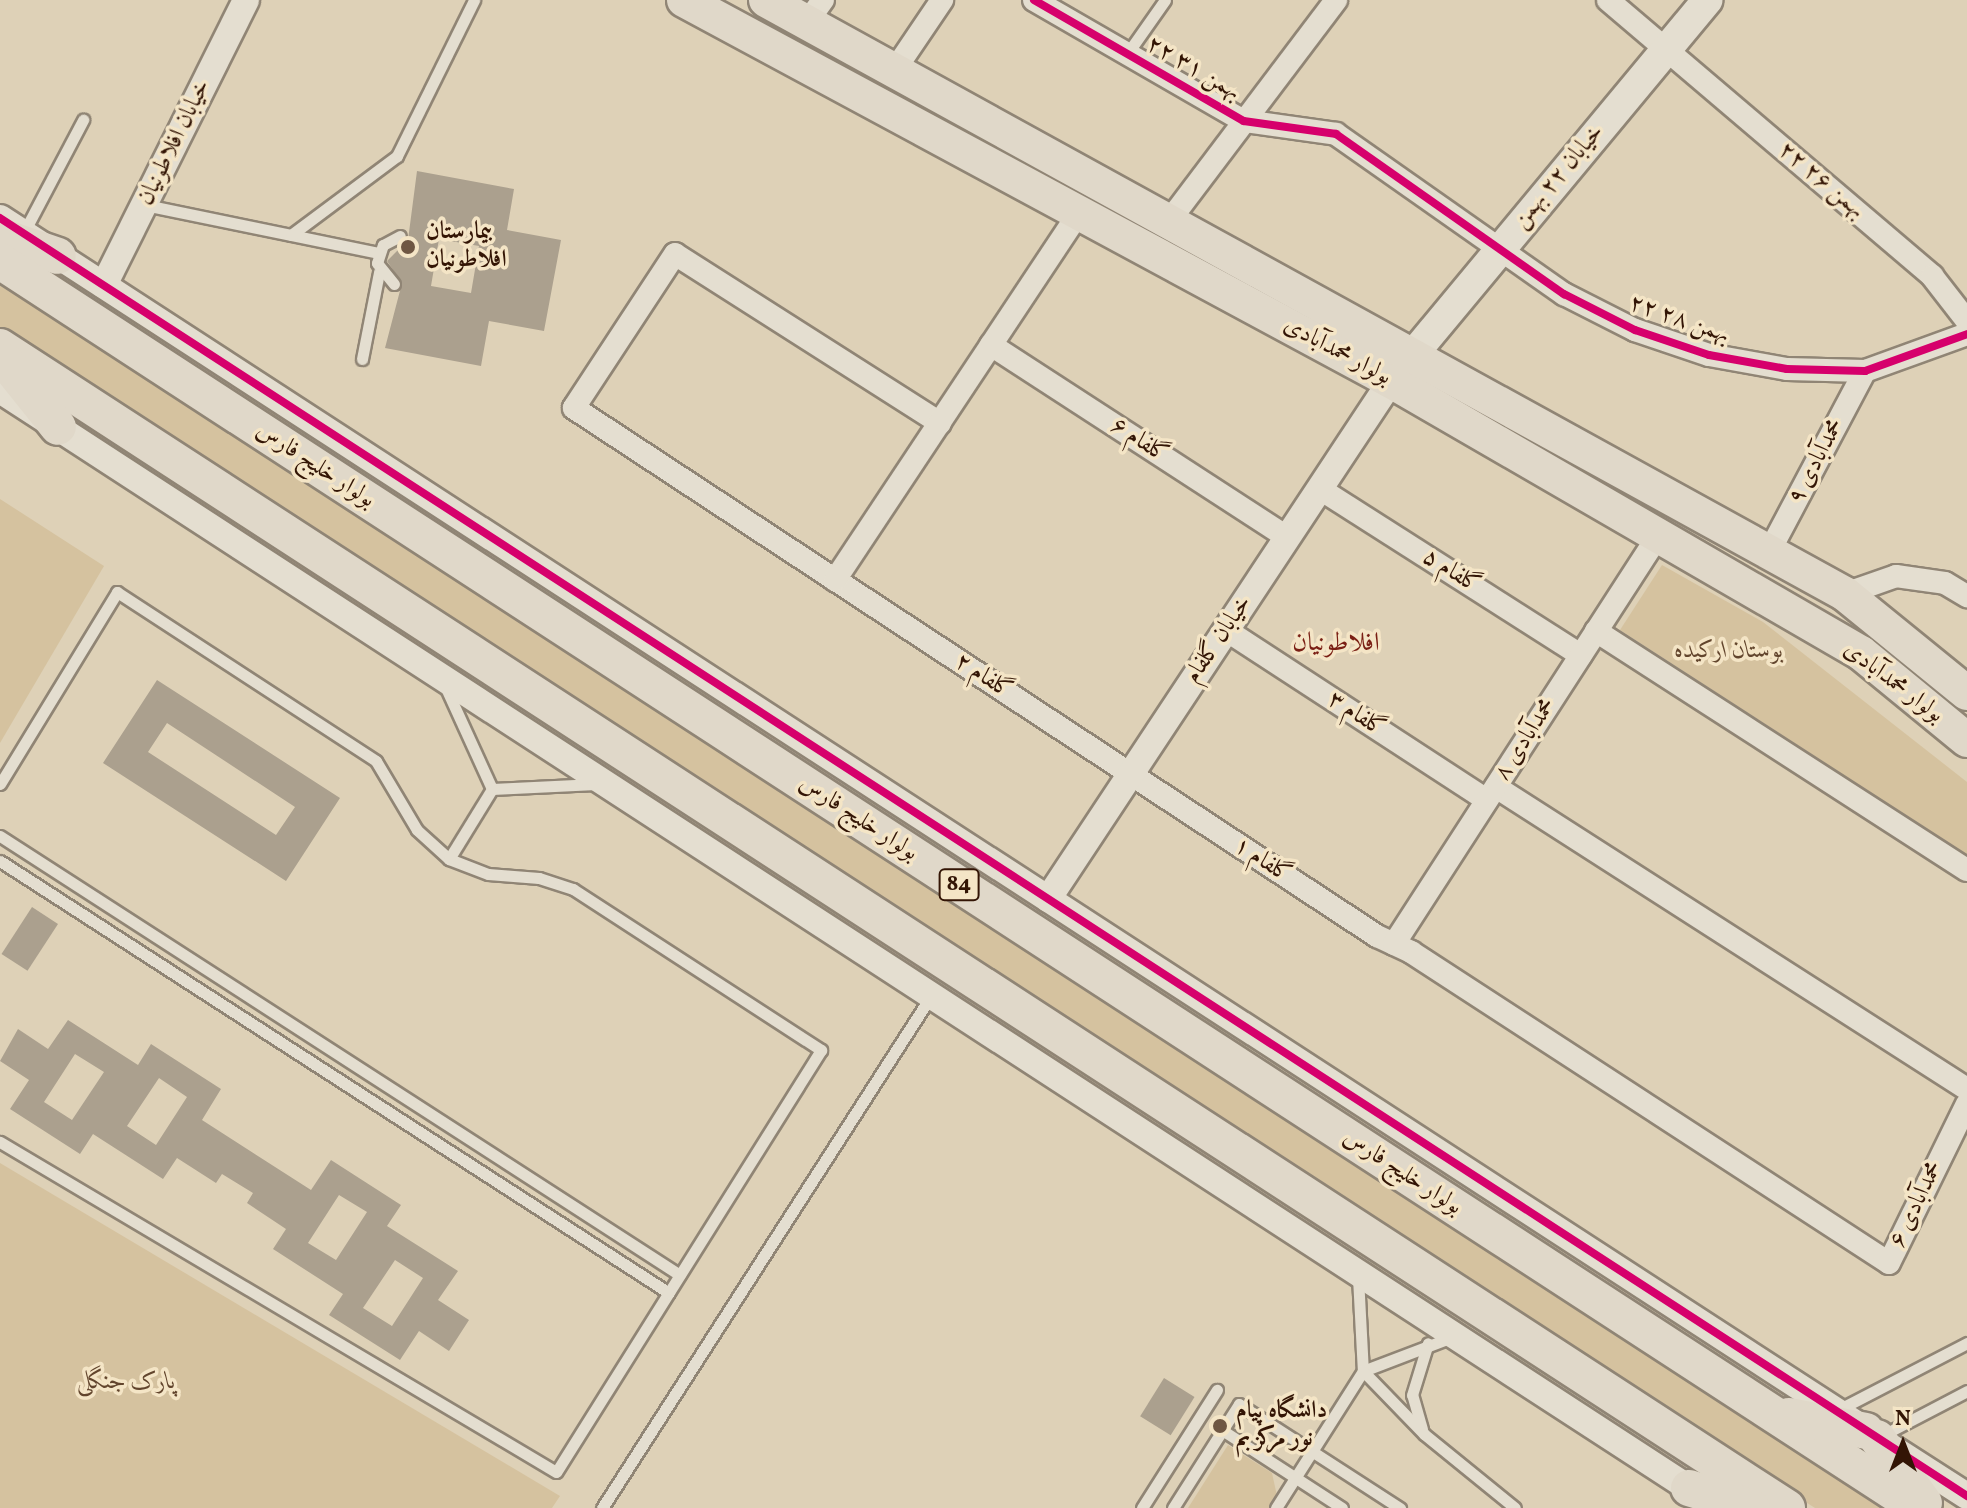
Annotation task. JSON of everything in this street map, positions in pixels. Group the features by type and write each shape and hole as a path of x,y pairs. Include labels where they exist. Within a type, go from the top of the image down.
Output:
{"highway":[{"path":"12,234 58,256"},
{"name":"بولوار خلیج فارس","path":"0,261 1918,1508"},
{"path":"0,347 1787,1508"},
{"path":"0,354 58,427"},
{"path":"1772,1413 1871,1434 1927,1508"},
{"path":"1689,1488 1752,1508"}],"main road":[{"name":"بولوار محمدآبادی","path":"684,0 1079,213 1401,368 1769,552 1845,594 1967,693"},
{"name":"بولوار محمدآبادی","path":"766,0 815,11 894,71 1169,221 1658,536 1861,653 1967,740"},
{"name":"خیابان ۲۲ بهمن","path":"1401,368 1708,0"}],"street":[{"name":"خیابان افلاطونیان","path":"104,285 246,0"},
{"path":"894,71 942,0"},
{"name":"۲۲ بهمن ۳۱","path":"1034,0 1244,121 1336,134 1500,249"},
{"path":"1169,221 1336,0"},
{"name":"۲۲ بهمن ۲۶","path":"1608,0 1932,276 1967,321"},
{"path":"835,580 1079,213"},
{"path":"0,218 12,234"},
{"name":"۲۲ بهمن ۲۸","path":"1500,249 1578,301 1635,330 1709,355 1787,369 1865,371"},
{"name":"گلفام ۲","path":"940,423 675,254 574,408 1130,774"},
{"path":"58,256 1967,1496"},
{"path":"1865,371 1967,334"},
{"name":"گلفام ۶","path":"991,345 1288,538"},
{"name":"خیابان گلفام","path":"1048,899 1401,368"},
{"name":"محمدآبادی ۹","path":"1769,552 1865,371"},
{"path":"241,418 260,387"},
{"path":"0,390 1720,1508"},
{"name":"گلفام ۵","path":"1320,489 1581,655"},
{"name":"محمدآبادی ۸","path":"1394,944 1658,536"},
{"path":"1845,594 1896,576 1945,583 1967,596"},
{"name":"گلفام ۳","path":"1226,630 1967,1089"},
{"path":"1596,631 1967,870"},
{"name":"گلفام ۱","path":"1130,774 1889,1263"},
{"name":"محمدآبادی ۶","path":"1889,1263 1967,1104"}],"lane":[{"path":"1127,54 1165,0"},
{"path":"291,235 397,156 470,1"},
{"path":"12,234 83,120"},
{"path":"144,205 378,253 400,236"},
{"path":"362,359 379,272 378,253"},
{"path":"379,272 394,284"},
{"path":"0,784 117,592 376,761 417,830 449,859 488,874 539,878 573,889 821,1050 556,1472 0,1142"},
{"path":"441,677 492,789"},
{"path":"492,789 605,783"},
{"path":"449,859 492,789"},
{"path":"0,836 680,1275"},
{"path":"0,861 669,1293"},
{"path":"602,1508 931,995"},
{"path":"1357,1272 1363,1371 1424,1434 1515,1508"},
{"path":"1276,1508 1363,1371 1428,1343 1456,1336"},
{"path":"1424,1434 1412,1395 1428,1343"},
{"path":"1836,1411 1967,1343"},
{"path":"1147,1506 1217,1390"},
{"path":"1871,1434 1967,1391"},
{"path":"1173,1508 1239,1404 1312,1451 1382,1503 1400,1508"},
{"path":"1222,1430 1342,1508"}],"green space":[{"path":"0,280 1890,1508 1815,1508 1717,1445 0,328"},
{"path":"0,499 104,566 0,743"},
{"name":"بوستان ارکیده","path":"1662,565 1763,622 1967,782 1967,855 1620,630"},
{"name":"پارک جنگلی","path":"0,1163 560,1496 552,1508 0,1508"},
{"path":"1228,1445 1272,1473 1277,1496 1270,1508 1188,1508"}],"building":[{"path":"417,171 514,189 507,230 561,240 544,331 489,321 481,366 385,348 402,283 387,261 408,240","holes":["439,239 479,246 471,293 431,286"]},
{"path":"157,680 340,798 286,881 103,763","holes":["167,723 295,807 276,835 148,752"]},
{"path":"32,907 58,924 27,971 2,954"},
{"path":"68,1020 138,1065 151,1044 221,1089 202,1120 311,1190 331,1160 401,1205 387,1226 458,1271 438,1300 469,1320 449,1351 419,1331 400,1360 329,1315 343,1294 273,1249 286,1229 247,1203 253,1193 222,1174 216,1183 177,1158 163,1179 93,1134 80,1154 10,1109 29,1080 0,1061 18,1029 48,1049","holes":["75,1054 104,1072 72,1120 44,1102","159,1078 187,1097 156,1145 127,1126","339,1195 367,1212 336,1260 308,1243","395,1260 423,1278 392,1326 363,1308"]},
{"path":"1164,1378 1195,1397 1171,1435 1140,1416"}],"cycle path":[{"path":"1034,0 1244,121 1336,134 1564,294 1635,330 1709,355 1787,369 1865,371 1967,334"},
{"path":"0,218 1967,1496"}],"place":[{"name":"بیمارستان افلاطونیان","path":"408,247"},
{"name":"دانشگاه پیام نور مرکز بم","path":"1220,1426"}],"district":[{"name":"افلاطونیان","path":"1336,644"}]}
